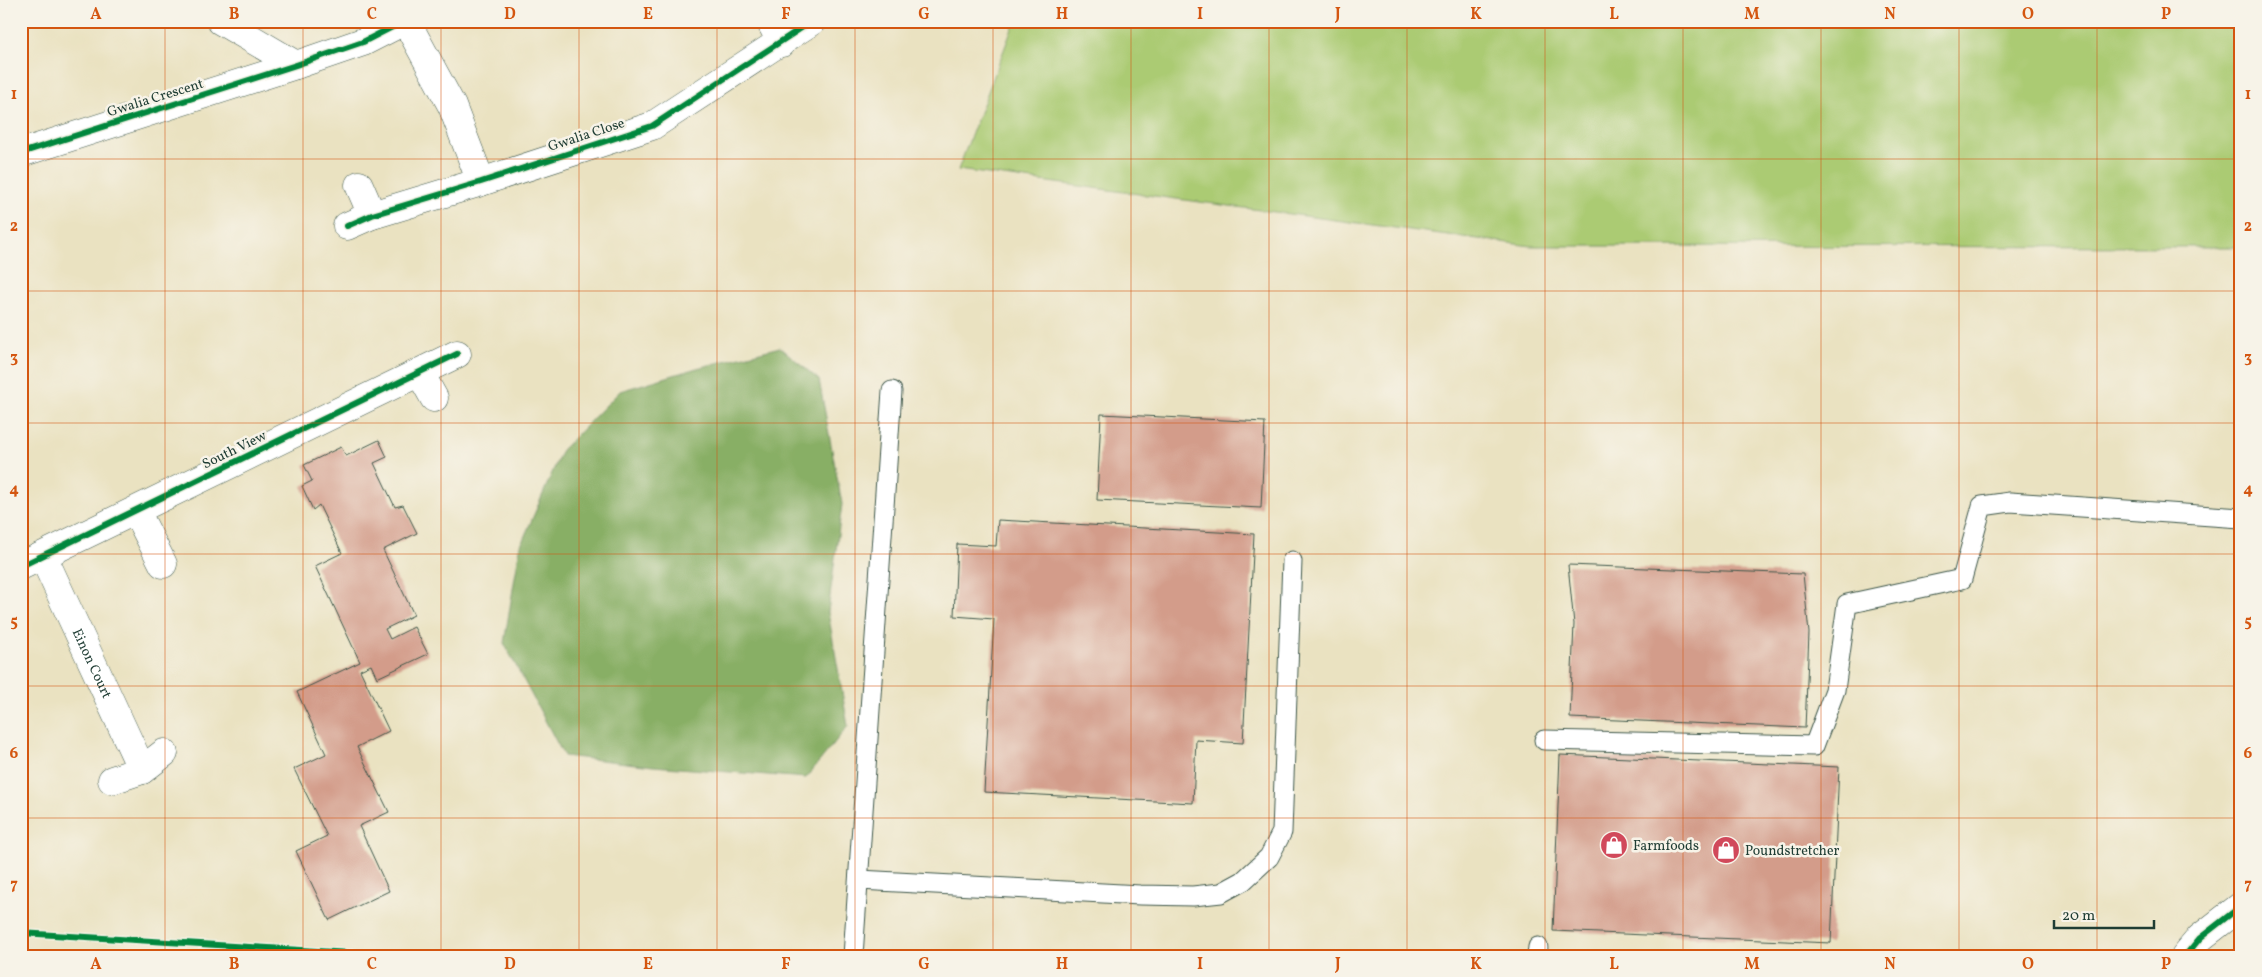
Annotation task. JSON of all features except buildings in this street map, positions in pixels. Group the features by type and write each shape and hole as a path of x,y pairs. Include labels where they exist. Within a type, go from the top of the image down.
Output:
{"street":[{"path":"221,21 296,66"},
{"path":"405,21 452,106 481,182"},
{"name":"Gwalia Crescent","path":"21,153 296,66 363,42 405,21"},
{"name":"Gwalia Close","path":"347,226 372,215 481,182 652,126 776,32 812,21"},
{"path":"359,185 372,215"},
{"name":"South View","path":"32,561 457,354"},
{"path":"420,373 434,398"},
{"path":"136,511 163,564"},
{"name":"Einon Court","path":"32,561 142,770"},
{"path":"112,780 142,770 164,753"},
{"path":"2185,956 2200,938 2241,906"}],"lane":[{"path":"853,956 892,391"},
{"path":"1544,740 1814,746 1835,690 1847,604 1962,579 1982,506 2010,502 2241,518"},
{"path":"859,880 1140,895 1193,896 1221,893 1243,881 1269,857 1282,832 1292,561"}],"green space":[{"path":"1015,21 2241,21 2241,247 1531,246 958,170"},
{"path":"780,347 819,380 842,504 828,612 848,726 806,778 653,766 564,756 504,643 520,547 562,450 620,391 697,368"}],"cycle path":[{"path":"21,153 363,42 404,21"},
{"path":"347,226 372,215 481,182 652,126 812,21"},
{"path":"21,566 457,354"},
{"path":"2185,956 2200,938 2241,906"},
{"path":"21,933 399,956"}],"place":[{"name":"Farmfoods","path":"1614,845"},
{"name":"Poundstretcher","path":"1726,850"}]}
